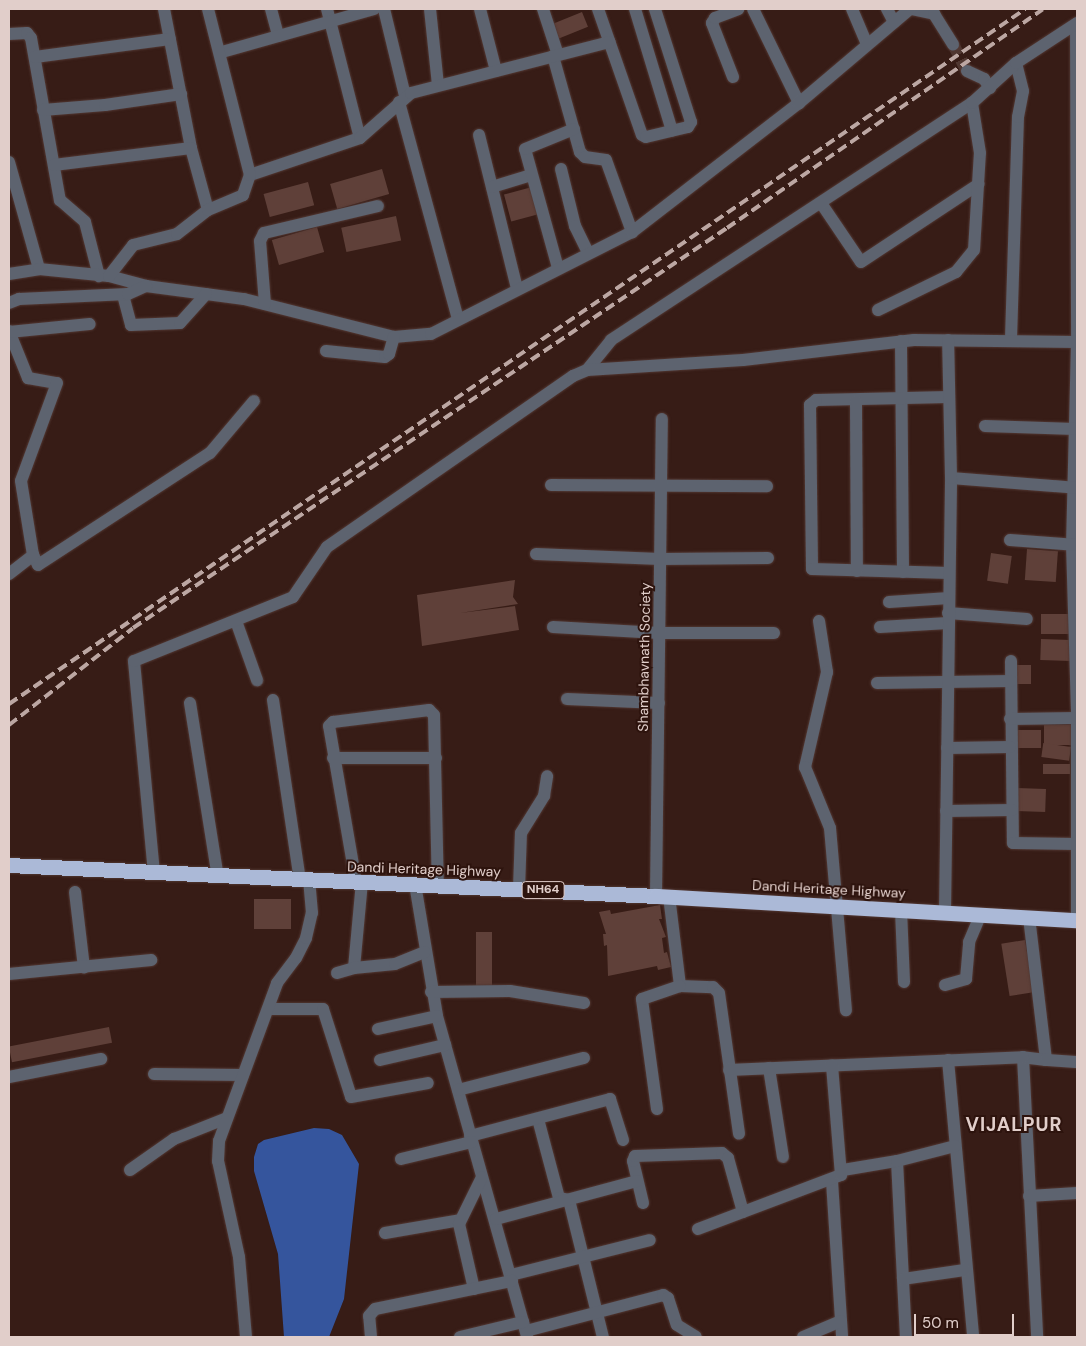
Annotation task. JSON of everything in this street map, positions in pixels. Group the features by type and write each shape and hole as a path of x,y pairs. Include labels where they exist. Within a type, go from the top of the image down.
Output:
{"highway":[{"name":"Dandi Heritage Highway","path":"9,865 304,881 415,884 663,896 1077,920"}],"street":[{"path":"164,9 191,148 208,210"},
{"path":"104,276 133,245 177,234 208,210 243,195 250,175 222,52 208,9"},
{"path":"271,9 278,36"},
{"path":"222,52 278,36 328,15 374,9"},
{"path":"384,9 402,99 458,319"},
{"path":"430,9 438,85"},
{"path":"480,9 496,71"},
{"path":"543,9 582,156 606,160 632,232"},
{"path":"598,9 642,134 646,137 688,127 691,122 655,9"},
{"path":"635,9 672,131"},
{"path":"733,77 712,23 715,18 738,9"},
{"path":"753,9 800,103"},
{"path":"852,9 867,44"},
{"path":"887,9 894,22"},
{"path":"9,274 39,269 104,276 146,286 265,304 394,337 431,334 518,288 632,232 800,103 867,44 911,9 934,14 953,44"},
{"path":"328,15 360,138"},
{"path":"587,370 611,340 972,103 1016,63 1077,23"},
{"path":"1077,23 1077,342 1075,429 1077,920"},
{"path":"9,34 30,34 60,200 87,226 104,276"},
{"path":"35,57 170,39"},
{"path":"250,175 360,138 402,99 438,85 610,42"},
{"path":"1011,340 1018,117 1023,91 1016,63"},
{"path":"967,71 984,79 990,88"},
{"path":"44,110 105,106 180,94"},
{"path":"878,310 960,268 976,243 980,153 972,103"},
{"path":"558,268 525,153 527,146 574,129"},
{"path":"479,135 518,288"},
{"path":"54,165 191,148"},
{"path":"9,162 39,269"},
{"path":"561,169 575,226 588,253"},
{"path":"492,187 531,175"},
{"path":"821,203 861,262 979,184"},
{"path":"265,304 260,241 264,233 378,206"},
{"path":"9,304 18,299 123,295 135,293 146,286"},
{"path":"123,295 131,325 180,323 206,294"},
{"path":"90,324 9,332 28,378 57,383 21,481 34,562 43,564 210,453 254,401"},
{"path":"326,351 385,357 389,354 394,337"},
{"path":"945,912 951,478 948,340"},
{"path":"154,873 134,661 294,597 327,547 573,376 587,370 738,361 901,342 1011,340 1077,342"},
{"path":"901,342 904,397 903,572"},
{"path":"949,397 904,397 856,401 816,400 810,405 811,566 814,571 950,573"},
{"path":"856,401 857,571"},
{"name":"Shambhavnath Society","path":"662,419 659,703 663,896 680,986"},
{"path":"985,426 1075,429"},
{"path":"951,478 1075,488"},
{"path":"552,485 661,484 767,486"},
{"path":"1010,540 1075,544"},
{"path":"536,554 660,559 768,558"},
{"path":"9,574 33,555"},
{"path":"890,602 949,598"},
{"path":"880,627 948,618 1027,619"},
{"path":"236,621 257,680"},
{"path":"819,621 828,672 805,767 830,828 846,1010"},
{"path":"553,626 660,633 774,633"},
{"path":"1011,661 1012,843 1077,844"},
{"path":"877,683 947,679 1011,681"},
{"path":"567,699 659,703"},
{"path":"246,1337 239,1257 218,1161 219,1141 277,983 296,958 306,938 312,914 304,881 273,700"},
{"path":"190,703 218,876"},
{"path":"354,968 359,882 333,758 329,732 333,722 429,710 434,715 438,885"},
{"path":"1010,719 1077,718"},
{"path":"947,748 1010,747"},
{"path":"333,758 436,758"},
{"path":"519,889 521,833 544,796 547,776"},
{"path":"946,811 1012,810"},
{"path":"415,884 431,992 471,1139 496,1219 525,1330"},
{"path":"75,892 84,967"},
{"path":"901,910 904,982"},
{"path":"945,985 966,979 969,942 981,914"},
{"path":"1028,917 1046,1060"},
{"path":"337,973 354,968 395,964 425,952"},
{"path":"9,974 151,960"},
{"path":"657,1109 642,999 680,986 713,987 719,993 739,1134"},
{"path":"431,992 510,991 584,1003"},
{"path":"269,1009 323,1009 351,1097 428,1083"},
{"path":"378,1029 437,1016"},
{"path":"380,1060 445,1045"},
{"path":"729,1070 1023,1057 1077,1062"},
{"path":"1023,1057 1037,1337"},
{"path":"458,1090 584,1058"},
{"path":"9,1077 101,1059"},
{"path":"948,1060 965,1270 973,1337"},
{"path":"698,1229 838,1179 843,1170 832,1065"},
{"path":"768,1068 783,1157"},
{"path":"154,1074 243,1075"},
{"path":"401,1159 610,1099 622,1140"},
{"path":"130,1170 174,1139 227,1118"},
{"path":"538,1119 559,1198 569,1200"},
{"path":"843,1170 897,1161 955,1146"},
{"path":"642,1203 633,1161 636,1156 726,1154 743,1212"},
{"path":"897,1161 906,1337"},
{"path":"474,1289 460,1220 482,1177"},
{"path":"496,1219 637,1181"},
{"path":"832,1181 842,1337"},
{"path":"1029,1196 1077,1193"},
{"path":"569,1200 598,1313 602,1337"},
{"path":"385,1234 460,1220"},
{"path":"372,1337 369,1316 375,1309 474,1289 583,1255 650,1240"},
{"path":"903,1279 965,1270"},
{"path":"460,1337 525,1330 666,1296 677,1325 696,1337"},
{"path":"803,1337 841,1321"}],"water":[{"path":"314,1128 329,1129 342,1135 359,1164 344,1299 329,1337 284,1337 278,1254 254,1171 254,1157 258,1144 264,1140"}],"building":[{"path":"582,12 588,27 558,39 552,24"},
{"path":"382,169 389,194 337,209 330,184"},
{"path":"308,182 314,205 270,217 264,194"},
{"path":"532,187 539,214 511,222 504,195"},
{"path":"396,216 401,240 346,252 341,228"},
{"path":"317,227 324,252 279,265 272,240"},
{"path":"1027,549 1058,551 1056,582 1025,580"},
{"path":"991,553 1012,556 1008,584 987,581"},
{"path":"515,580 513,597 518,604 460,613 515,606 519,630 422,646 417,595"},
{"path":"1041,614 1071,614 1071,634 1041,634"},
{"path":"1041,639 1071,640 1070,661 1040,660"},
{"path":"1017,665 1031,665 1031,684 1017,684"},
{"path":"1044,725 1071,725 1071,745 1044,745"},
{"path":"1015,730 1041,730 1041,748 1015,748"},
{"path":"1043,743 1071,747 1069,761 1041,757"},
{"path":"1043,764 1070,764 1070,774 1043,774"},
{"path":"1017,788 1046,789 1045,812 1016,811"},
{"path":"254,899 291,899 291,929 254,929"},
{"path":"660,905 662,919 659,919 666,937 662,938 664,953 667,952 671,967 658,970 657,966 608,976 607,945 604,946 603,934 606,934 599,912 610,910 611,914"},
{"path":"476,932 492,932 492,986 476,986"},
{"path":"1025,940 1033,992 1010,996 1001,944"},
{"path":"109,1027 112,1043 12,1062 9,1046"}],"tunnel":[{"path":"953,44 967,71"}],"railway":[{"path":"9,704 1025,9"},
{"path":"9,725 133,628 727,228 1043,9"}],"district":[{"name":"VIJALPUR","path":"1014,1125"}]}
